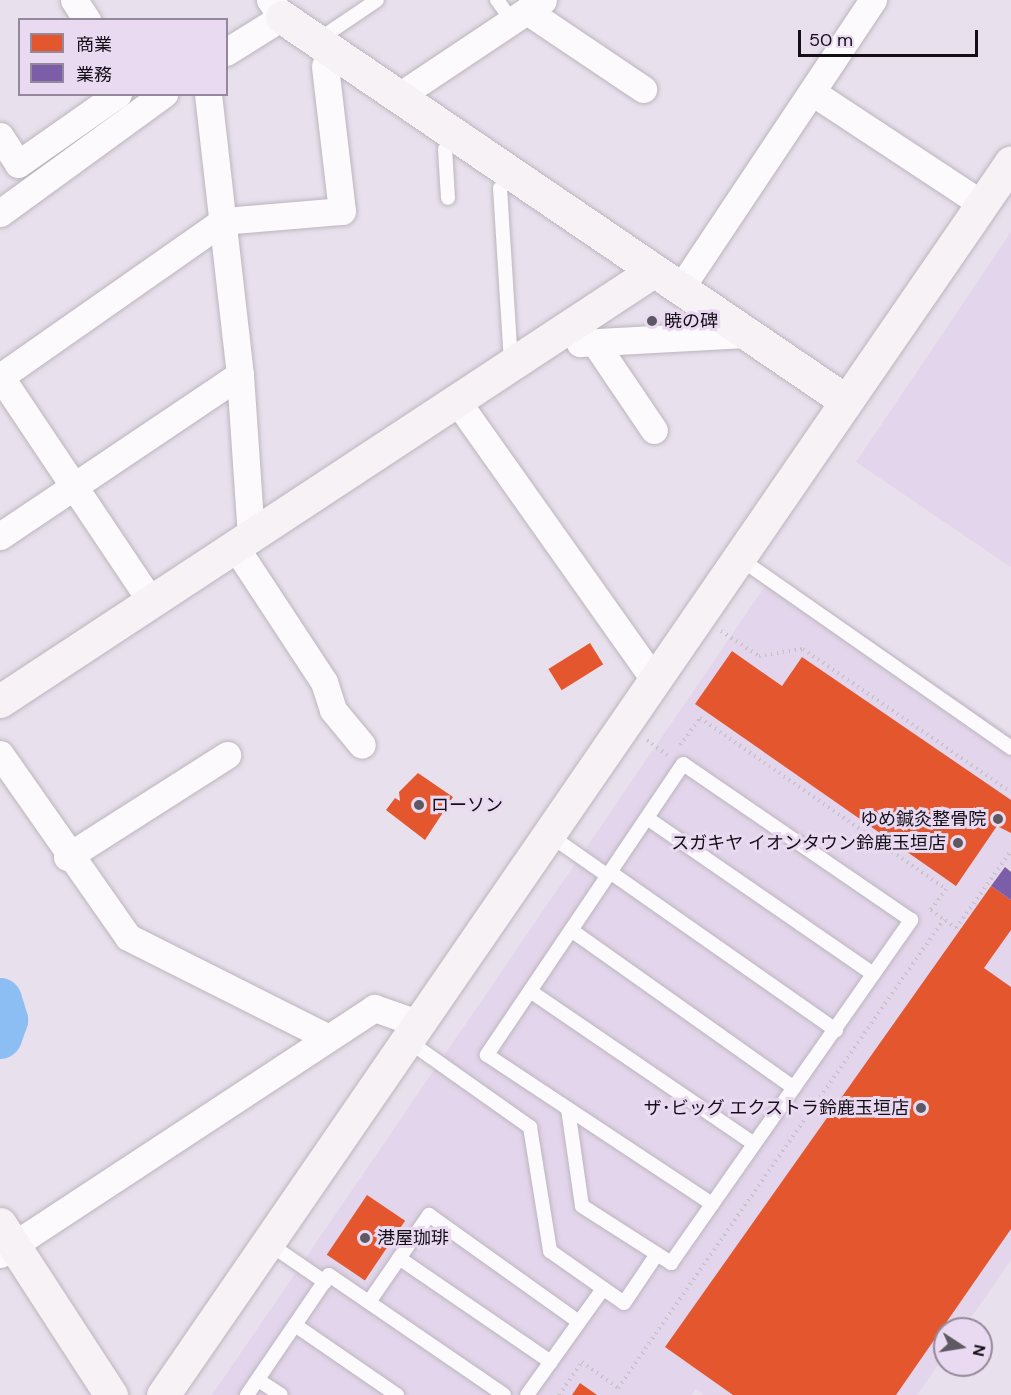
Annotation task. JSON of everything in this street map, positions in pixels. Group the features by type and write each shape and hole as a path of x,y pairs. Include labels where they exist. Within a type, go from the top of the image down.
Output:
{"street":[{"path":"74,0 86,18"},
{"path":"680,289 873,0"},
{"path":"228,50 276,8 322,53 399,96 846,401"},
{"path":"399,96 520,8 642,89"},
{"path":"152,603 0,376 222,221 342,211 322,53"},
{"path":"812,92 982,204"},
{"path":"0,136 18,164 115,96"},
{"path":"0,213 161,96"},
{"path":"208,96 240,375 244,542 324,682 333,710 362,745"},
{"path":"163,1395 546,833 739,558 1011,162"},
{"path":"0,700 152,603 512,364 583,333 653,271"},
{"path":"583,333 746,334"},
{"path":"583,333 654,430"},
{"path":"0,536 240,375"},
{"path":"457,401 653,678"},
{"path":"0,754 67,857 128,937 327,1037"},
{"path":"67,857 227,754"},
{"path":"111,1395 4,1240 374,1008 411,1031"}],"lane":[{"path":"322,53 377,0"},
{"path":"445,149 448,198"},
{"path":"500,188 512,364"},
{"path":"739,558 1011,748"},
{"path":"567,1108 582,1206 671,1263 911,920 683,764 487,1055 712,1204"},
{"path":"647,818 873,974"},
{"path":"546,833 836,1030"},
{"path":"571,930 794,1088"},
{"path":"530,991 754,1144"},
{"path":"411,1031 530,1127 550,1251 624,1303 657,1254"},
{"path":"369,1302 429,1215 579,1322"},
{"path":"266,1242 325,1282"},
{"path":"399,1258 551,1362"},
{"path":"247,1395 329,1275 504,1395"},
{"path":"527,1395 603,1289"},
{"path":"295,1325 397,1395"},
{"path":"258,1380 280,1395"}],"path":[{"path":"697,616 759,656 803,649 1011,792"},
{"path":"671,758 700,718 946,889 931,910 956,928 1011,851"},
{"path":"559,1395 582,1362 618,1388 944,919"}],"shaded area":[{"path":"1011,232 1011,567 856,462"},
{"path":"774,573 1011,735 1011,1260 971,1317 933,1317 933,1372 917,1395 704,1395 696,1389 691,1395 212,1395"}],"building: 商業":[{"path":"590,643 603,664 562,690 548,669"},
{"path":"732,651 782,686 802,657 1011,800 1011,833 997,826 956,886 695,704"},
{"name":"ローソン","path":"418,773 453,797 425,840 386,810 395,798 400,801 399,792"},
{"name":"ザ･ビッグ エクストラ鈴鹿玉垣店","path":"991,886 1011,900 1011,930 984,968 1011,987 1011,1229 950,1317 933,1317 933,1342 896,1395 733,1395 665,1347"},
{"name":"港屋珈琲","path":"367,1195 405,1221 365,1280 327,1255"},
{"path":"580,1383 597,1395 572,1395"}],"building: 業務":[{"path":"1005,867 1011,872 1011,900 991,886"}],"waterway":[{"path":"0,1000 6,1020 0,1037"}],"place":[{"name":"暁の碑","path":"652,321"},
{"name":"ローソン","path":"419,805"},
{"name":"ゆめ鍼灸整骨院","path":"998,819"},
{"name":"スガキヤ イオンタウン鈴鹿玉垣店","path":"958,843"},
{"name":"ザ･ビッグ エクストラ鈴鹿玉垣店","path":"921,1108"},
{"name":"港屋珈琲","path":"365,1238"}]}
